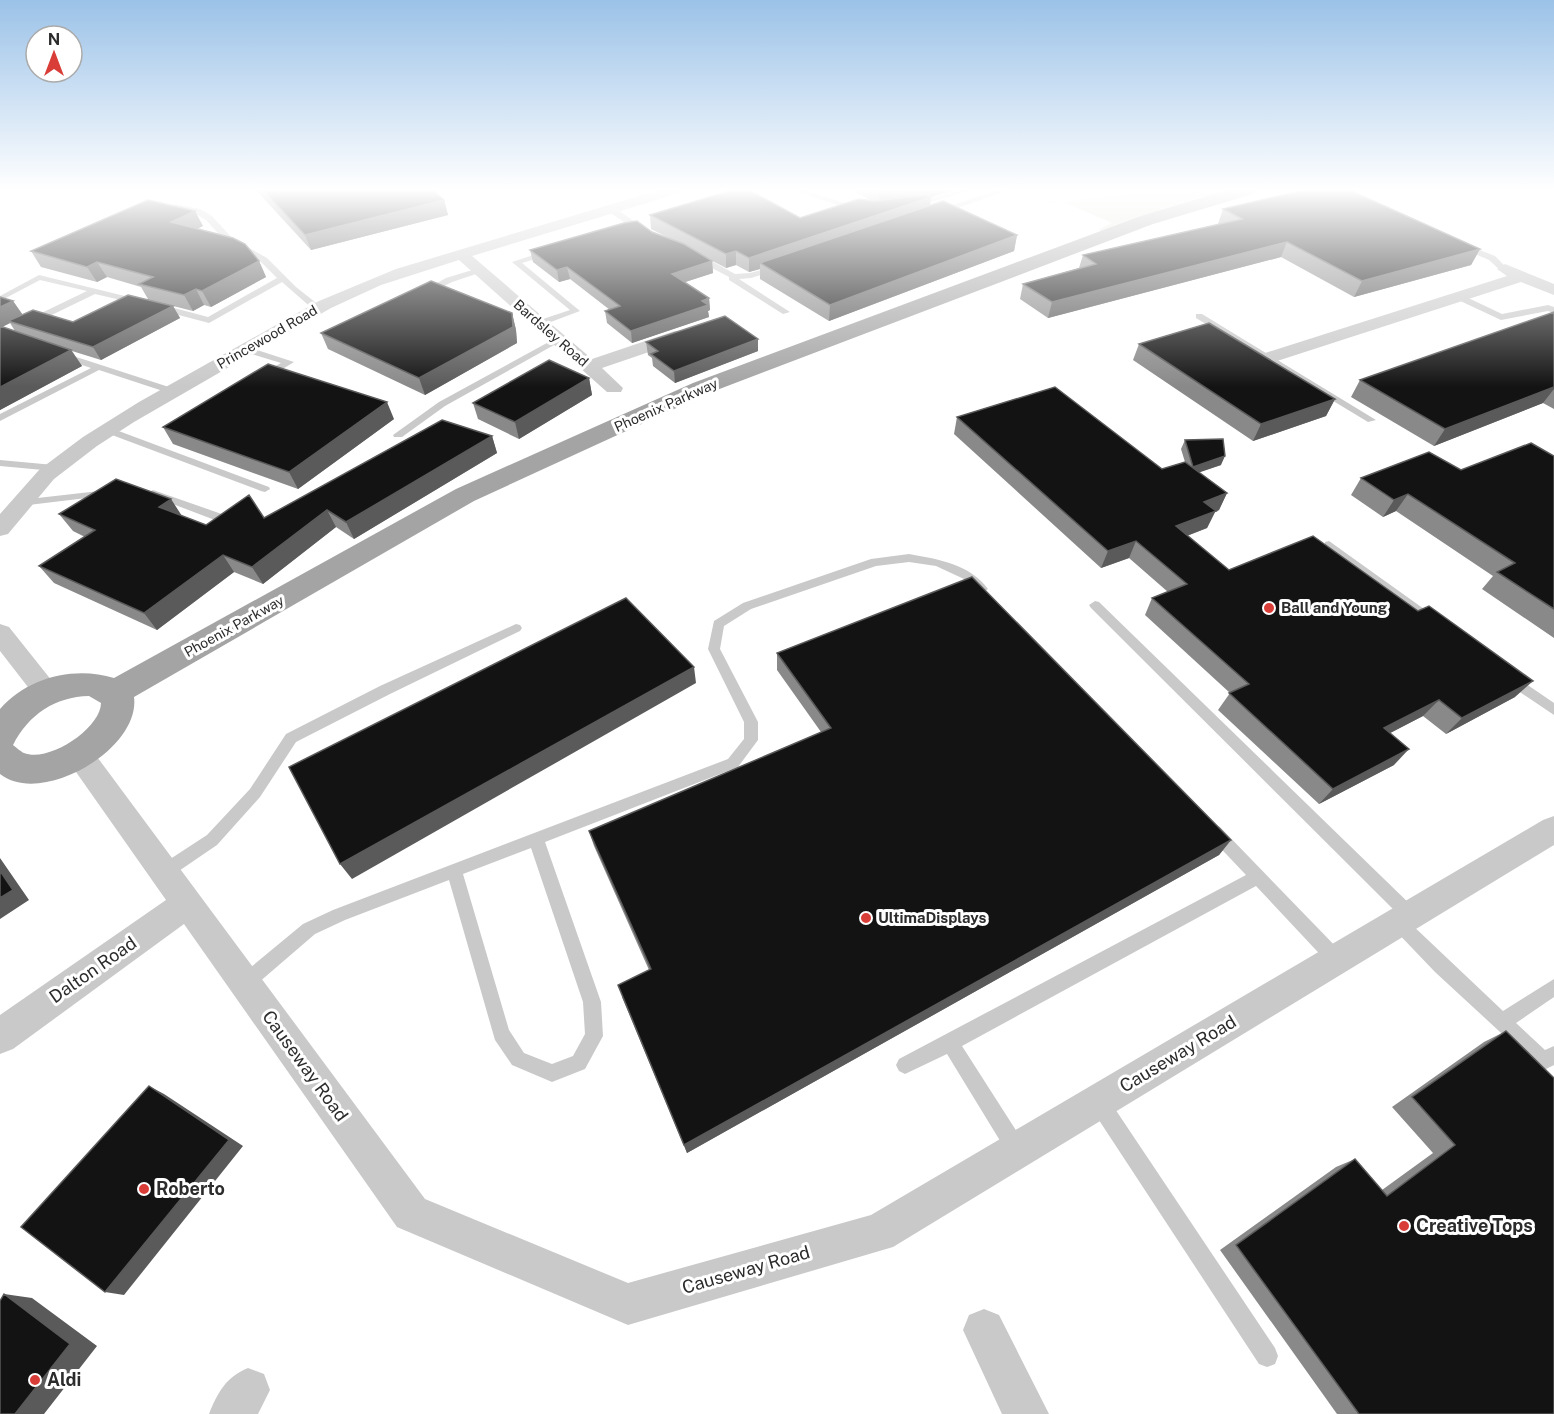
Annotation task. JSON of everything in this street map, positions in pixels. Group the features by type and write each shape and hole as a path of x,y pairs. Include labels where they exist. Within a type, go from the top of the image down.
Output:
{"main road":[{"name":"Phoenix Parkway","path":"114,693 465,495 701,388 1054,255"},
{"path":"0,737 13,716 28,703 47,693 80,684 100,686 114,693 119,703 118,715 110,729 80,754 41,768 23,768 9,764 0,755"}],"street":[{"name":"Princewood Road","path":"0,529 20,503 54,468 108,430 172,391 300,315 381,279 458,255"},
{"name":"Bardsley Road","path":"462,255 614,388"},
{"path":"1504,269 1554,290"},
{"path":"1269,358 1522,276"},
{"path":"589,366 699,328"},
{"path":"0,633 47,693"},
{"name":"Causeway Road","path":"80,754 411,1213 628,1304 879,1233 1554,829"},
{"name":"Dalton Road","path":"0,1036 186,904"},
{"path":"984,1330 1026,1414"}],"lane":[{"path":"255,255 264,260 317,308"},
{"path":"540,255 516,262 584,317"},
{"path":"694,255 786,312"},
{"path":"1485,255 1504,269"},
{"path":"730,277 746,278 789,263"},
{"path":"420,295 449,280 479,270"},
{"path":"0,299 39,277 208,320 283,278"},
{"path":"24,325 94,291"},
{"path":"1459,297 1502,317 1548,308 1554,310"},
{"path":"540,323 576,311"},
{"path":"1199,316 1371,420"},
{"path":"398,435 442,405 559,340"},
{"path":"245,349 289,362 260,380"},
{"path":"47,350 172,391"},
{"path":"0,418 99,367"},
{"path":"108,430 265,489"},
{"path":"154,446 164,440"},
{"path":"0,463 54,468"},
{"path":"20,503 148,491 232,522"},
{"path":"1329,545 1449,633"},
{"path":"245,983 309,929 454,870 733,763 751,740 751,722 714,649 718,624 747,606 875,562 909,558 938,563 968,576 990,596"},
{"path":"1095,605 1404,918 1441,966 1502,1022 1549,1058"},
{"path":"164,872 212,840 255,793 291,738 385,690 516,628"},
{"path":"1496,668 1554,710"},
{"path":"1201,817 1336,959"},
{"path":"454,870 501,1034 518,1059 552,1073 579,1063 594,1036 592,1002 536,838"},
{"path":"906,1065 1258,877"},
{"path":"1502,1022 1554,987"},
{"path":"950,1043 1017,1150"},
{"path":"1098,1101 1267,1356"}],"building":[{"path":"45,255 254,255 259,261 202,291 196,289 184,295 139,284 153,277 97,262 87,267"},
{"path":"537,255 702,255 712,261 672,274 709,298 702,301 708,305 631,331 605,311 620,306 567,267 557,270"},
{"path":"784,255 964,255 830,305 760,263"},
{"path":"1083,255 1236,255 1052,302 1023,284 1096,264"},
{"path":"1312,255 1458,255 1362,281"},
{"path":"431,281 512,313 513,327 419,378 321,333"},
{"path":"128,295 173,306 93,347 8,321 33,310 73,322"},
{"path":"0,297 13,301 0,307"},
{"path":"1554,312 1554,387 1445,429 1360,380"},
{"path":"725,316 758,339 674,371 651,354 658,351 646,342"},
{"path":"1209,323 1335,399 1261,424 1139,344"},
{"path":"0,326 71,350 0,387"},
{"path":"549,360 589,378 515,422 473,403"},
{"path":"268,364 387,402 289,472 163,427"},
{"name":"Ball and Young","path":"1055,387 1162,469 1185,462 1227,493 1204,502 1216,511 1176,526 1229,570 1313,536 1418,611 1429,606 1533,681 1462,718 1439,700 1384,728 1409,749 1333,789 1229,693 1249,684 1152,598 1187,584 1136,541 1108,551 957,417"},
{"path":"442,420 492,436 346,522 327,510 252,567 223,555 144,613 39,566 95,530 59,514 116,479 171,499 159,507 206,525 249,495 264,518"},
{"path":"1223,439 1225,456 1193,467 1185,440"},
{"path":"1531,443 1554,456 1554,609 1497,572 1515,563 1408,494 1394,500 1361,478 1429,452 1461,470"},
{"name":"UltimaDisplays","path":"972,577 1231,840 684,1145 618,985 651,969 589,831 831,728 777,653"},
{"path":"626,598 694,667 340,864 289,767"},
{"path":"0,871 13,890 0,898"},
{"name":"Creative Tops","path":"1506,1031 1554,1078 1554,1414 1359,1414 1236,1245 1355,1159 1387,1196 1455,1145 1412,1097"},
{"name":"Roberto","path":"149,1086 229,1140 105,1292 21,1227"},
{"path":"4,1294 70,1344 15,1414 0,1414 0,1301"}],"place":[{"name":"Ball and Young","path":"1269,608"},
{"name":"UltimaDisplays","path":"866,918"},
{"name":"Roberto","path":"144,1189"},
{"name":"Creative Tops","path":"1404,1226"},
{"name":"Aldi","path":"35,1380"}]}
